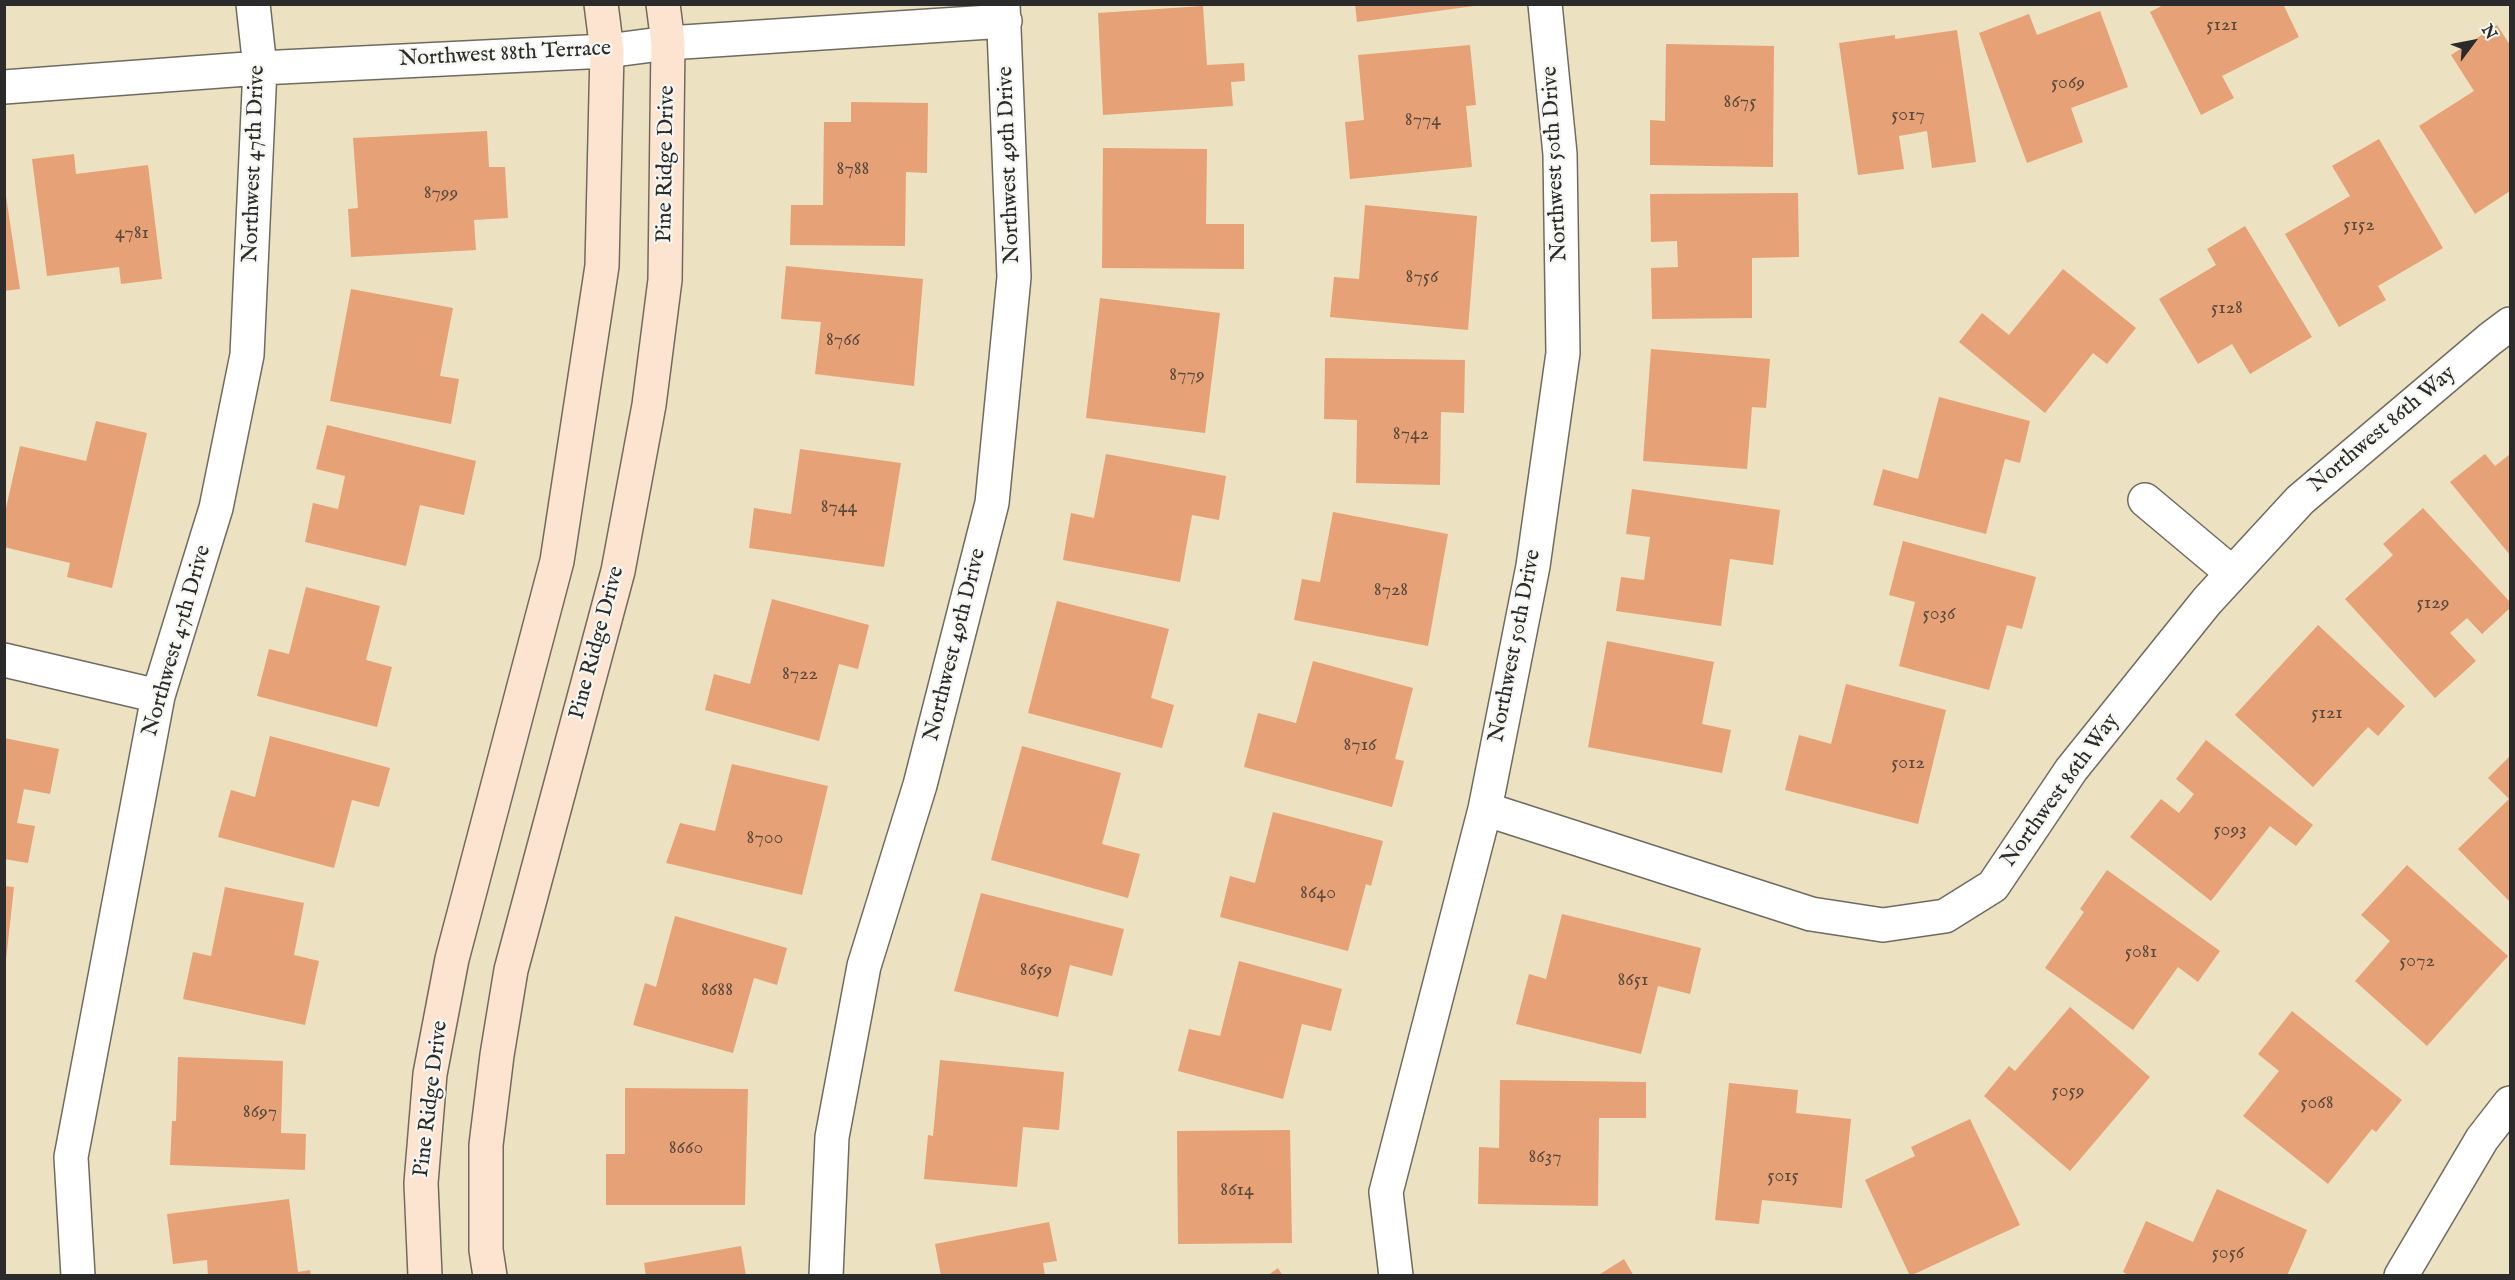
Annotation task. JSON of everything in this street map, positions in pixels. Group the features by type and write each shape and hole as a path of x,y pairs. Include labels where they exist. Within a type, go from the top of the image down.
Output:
{"street":[{"name":"Northwest 47th Drive","path":"78,1275 71,1157 158,696 216,508 247,356 260,68 253,4"},
{"name":"Pine Ridge Drive","path":"425,1275 421,1183 430,1074 452,959 557,561 602,266 607,51 601,4"},
{"name":"Pine Ridge Drive","path":"490,1275 486,1250 486,1145 497,1055 511,970 618,571 649,405 666,280 668,43 663,4"},
{"name":"Northwest 50th Drive","path":"1396,1275 1386,1192 1485,809 1533,566 1563,353 1560,154 1545,4"},
{"name":"Northwest 88th Terrace","path":"4,87 260,68 607,51 668,43 1004,13"},
{"name":"Northwest 49th Drive","path":"826,1275 832,1137 864,966 920,785 992,504 1014,277 1004,13"},
{"name":"Northwest 86th Way","path":"1485,809 1811,915 1883,925 1945,916 1993,886 2071,770 2206,601 2300,500 2490,339 2511,324"},
{"path":"2145,500 2232,573"},
{"path":"4,660 158,696"},
{"path":"2401,1275 2482,1139 2511,1103"}],"building":[{"path":"1355,4 1474,4 1474,6 1357,22"},
{"path":"2165,4 2283,4 2299,37 2222,76 2234,98 2201,115 2150,12"},
{"path":"1203,6 1207,65 1244,63 1245,81 1231,82 1233,106 1103,115 1098,13"},
{"path":"2100,11 2128,87 2071,108 2083,142 2027,163 1979,33 2029,14 2037,35"},
{"path":"2497,25 2510,45 2510,191 2475,214 2419,126 2474,91 2451,55"},
{"path":"1957,30 1976,162 1932,168 1927,131 1899,136 1904,169 1858,175 1839,43 1895,35 1895,39"},
{"path":"1666,44 1774,46 1773,167 1650,165 1650,120 1665,121"},
{"path":"1470,45 1476,105 1466,106 1472,167 1350,179 1345,122 1364,120 1358,55"},
{"path":"851,102 928,103 927,173 906,172 905,246 790,245 791,205 823,205 824,122 851,122"},
{"path":"487,131 489,167 505,167 508,218 474,220 476,250 351,257 348,209 358,208 353,138"},
{"path":"2379,139 2443,248 2378,286 2386,300 2339,327 2285,234 2350,196 2332,166"},
{"path":"1103,148 1207,149 1206,224 1244,224 1244,269 1102,268"},
{"path":"74,154 76,174 148,165 162,279 121,284 119,267 47,276 32,159"},
{"path":"4,183 20,289 4,291"},
{"path":"1798,193 1799,257 1752,258 1752,318 1652,319 1651,268 1678,267 1677,241 1651,242 1650,194"},
{"path":"1365,205 1477,216 1468,330 1330,317 1334,277 1359,279"},
{"path":"2245,226 2312,337 2250,374 2232,344 2198,364 2159,299 2216,265 2207,249"},
{"path":"786,266 923,279 914,386 815,374 821,322 781,319"},
{"path":"2063,269 2136,328 2107,364 2093,353 2045,413 1959,342 1982,313 2009,335"},
{"path":"351,289 453,308 440,376 459,379 451,424 330,401"},
{"path":"1100,298 1220,313 1205,433 1086,418"},
{"path":"1651,349 1770,359 1766,408 1752,407 1747,469 1643,461"},
{"path":"1325,358 1465,360 1464,413 1441,412 1440,485 1356,483 1357,420 1324,419"},
{"path":"1939,397 2030,421 2020,463 2005,459 1986,534 1873,505 1883,469 1918,479"},
{"path":"96,421 147,433 112,588 67,577 70,563 4,547 4,517 20,446 86,461"},
{"path":"327,425 476,461 464,515 420,505 406,566 305,542 313,503 338,509 345,476 316,469"},
{"path":"800,449 901,463 884,567 749,548 754,508 791,514"},
{"path":"1106,454 1226,476 1219,520 1192,515 1180,582 1063,560 1071,513 1094,518"},
{"path":"2485,454 2495,466 2510,454 2510,555 2450,482"},
{"path":"1632,489 1780,510 1773,565 1730,559 1721,626 1616,611 1621,577 1644,580 1650,537 1626,534"},
{"path":"2423,508 2510,602 2510,608 2482,634 2467,618 2450,633 2476,661 2435,698 2345,599 2393,555 2383,544"},
{"path":"1333,512 1448,534 1428,646 1294,620 1302,579 1320,582"},
{"path":"1903,541 2036,577 2022,629 2007,625 1989,690 1899,666 1915,602 1889,595"},
{"path":"306,587 380,606 366,660 392,667 377,727 257,696 269,649 289,654"},
{"path":"772,599 869,625 858,669 839,664 819,741 705,710 714,674 750,684"},
{"path":"1057,601 1169,629 1151,698 1174,705 1162,748 1028,713"},
{"path":"2318,625 2405,706 2378,736 2368,727 2313,787 2235,715"},
{"path":"1607,641 1714,662 1702,724 1731,730 1722,773 1588,747"},
{"path":"1313,661 1413,688 1395,759 1404,761 1392,807 1244,767 1258,713 1296,723"},
{"path":"1846,684 1946,710 1918,824 1785,790 1799,735 1831,744"},
{"path":"270,736 390,768 379,807 352,800 334,868 218,837 231,790 255,797"},
{"path":"4,738 59,749 50,794 24,789 17,823 35,826 28,863 4,859"},
{"path":"2206,740 2313,825 2296,846 2270,826 2211,901 2130,837 2161,799 2179,813 2194,794 2176,779"},
{"path":"1022,746 1121,773 1102,844 1140,854 1128,898 991,860"},
{"path":"2510,756 2510,902 2458,849 2509,799 2488,778"},
{"path":"732,764 828,786 802,895 666,863 680,823 715,831"},
{"path":"1273,812 1383,841 1371,886 1366,884 1348,951 1220,917 1230,876 1255,883"},
{"path":"2407,865 2508,956 2427,1046 2355,981 2390,941 2361,915"},
{"path":"2107,870 2220,951 2198,982 2178,967 2133,1030 2045,968 2084,912 2080,909"},
{"path":"4,886 14,887 6,960 4,960"},
{"path":"225,887 304,903 294,955 319,961 305,1025 183,999 193,952 211,956"},
{"path":"981,893 1124,929 1112,976 1070,965 1058,1017 954,991"},
{"path":"1562,914 1701,948 1690,994 1658,986 1641,1054 1516,1024 1529,974 1546,979"},
{"path":"675,916 787,948 777,985 754,978 733,1053 633,1025 645,983 656,987"},
{"path":"1239,961 1342,989 1331,1031 1302,1024 1283,1099 1178,1071 1189,1029 1220,1036"},
{"path":"2070,1007 2150,1077 2070,1171 1984,1096 2009,1066 2015,1071"},
{"path":"2292,1011 2402,1100 2376,1132 2372,1129 2328,1184 2243,1116 2279,1071 2258,1054"},
{"path":"178,1057 283,1061 281,1133 306,1134 305,1170 170,1165 172,1121 176,1121"},
{"path":"940,1060 1064,1072 1059,1130 1023,1127 1017,1187 924,1179 928,1135 933,1136"},
{"path":"1500,1080 1646,1082 1646,1118 1599,1118 1598,1206 1478,1204 1479,1147 1499,1148"},
{"path":"1729,1083 1798,1090 1796,1113 1851,1119 1842,1208 1762,1200 1759,1224 1715,1220"},
{"path":"625,1088 748,1089 745,1205 606,1205 606,1154 625,1154"},
{"path":"1970,1119 2020,1225 1910,1276 1865,1180 1915,1156 1911,1147"},
{"path":"1290,1130 1292,1243 1178,1244 1177,1131"},
{"path":"2217,1189 2307,1230 2287,1276 2130,1276 2123,1272 2146,1221 2193,1242"},
{"path":"289,1199 298,1272 310,1270 311,1276 208,1276 207,1260 173,1264 167,1214"},
{"path":"1049,1222 1057,1261 1043,1263 1045,1276 941,1276 935,1244"},
{"path":"741,1246 746,1276 646,1276 644,1263"},
{"path":"1624,1259 1634,1276 1597,1276"},
{"path":"1278,1268 1283,1276 1267,1276"}]}
